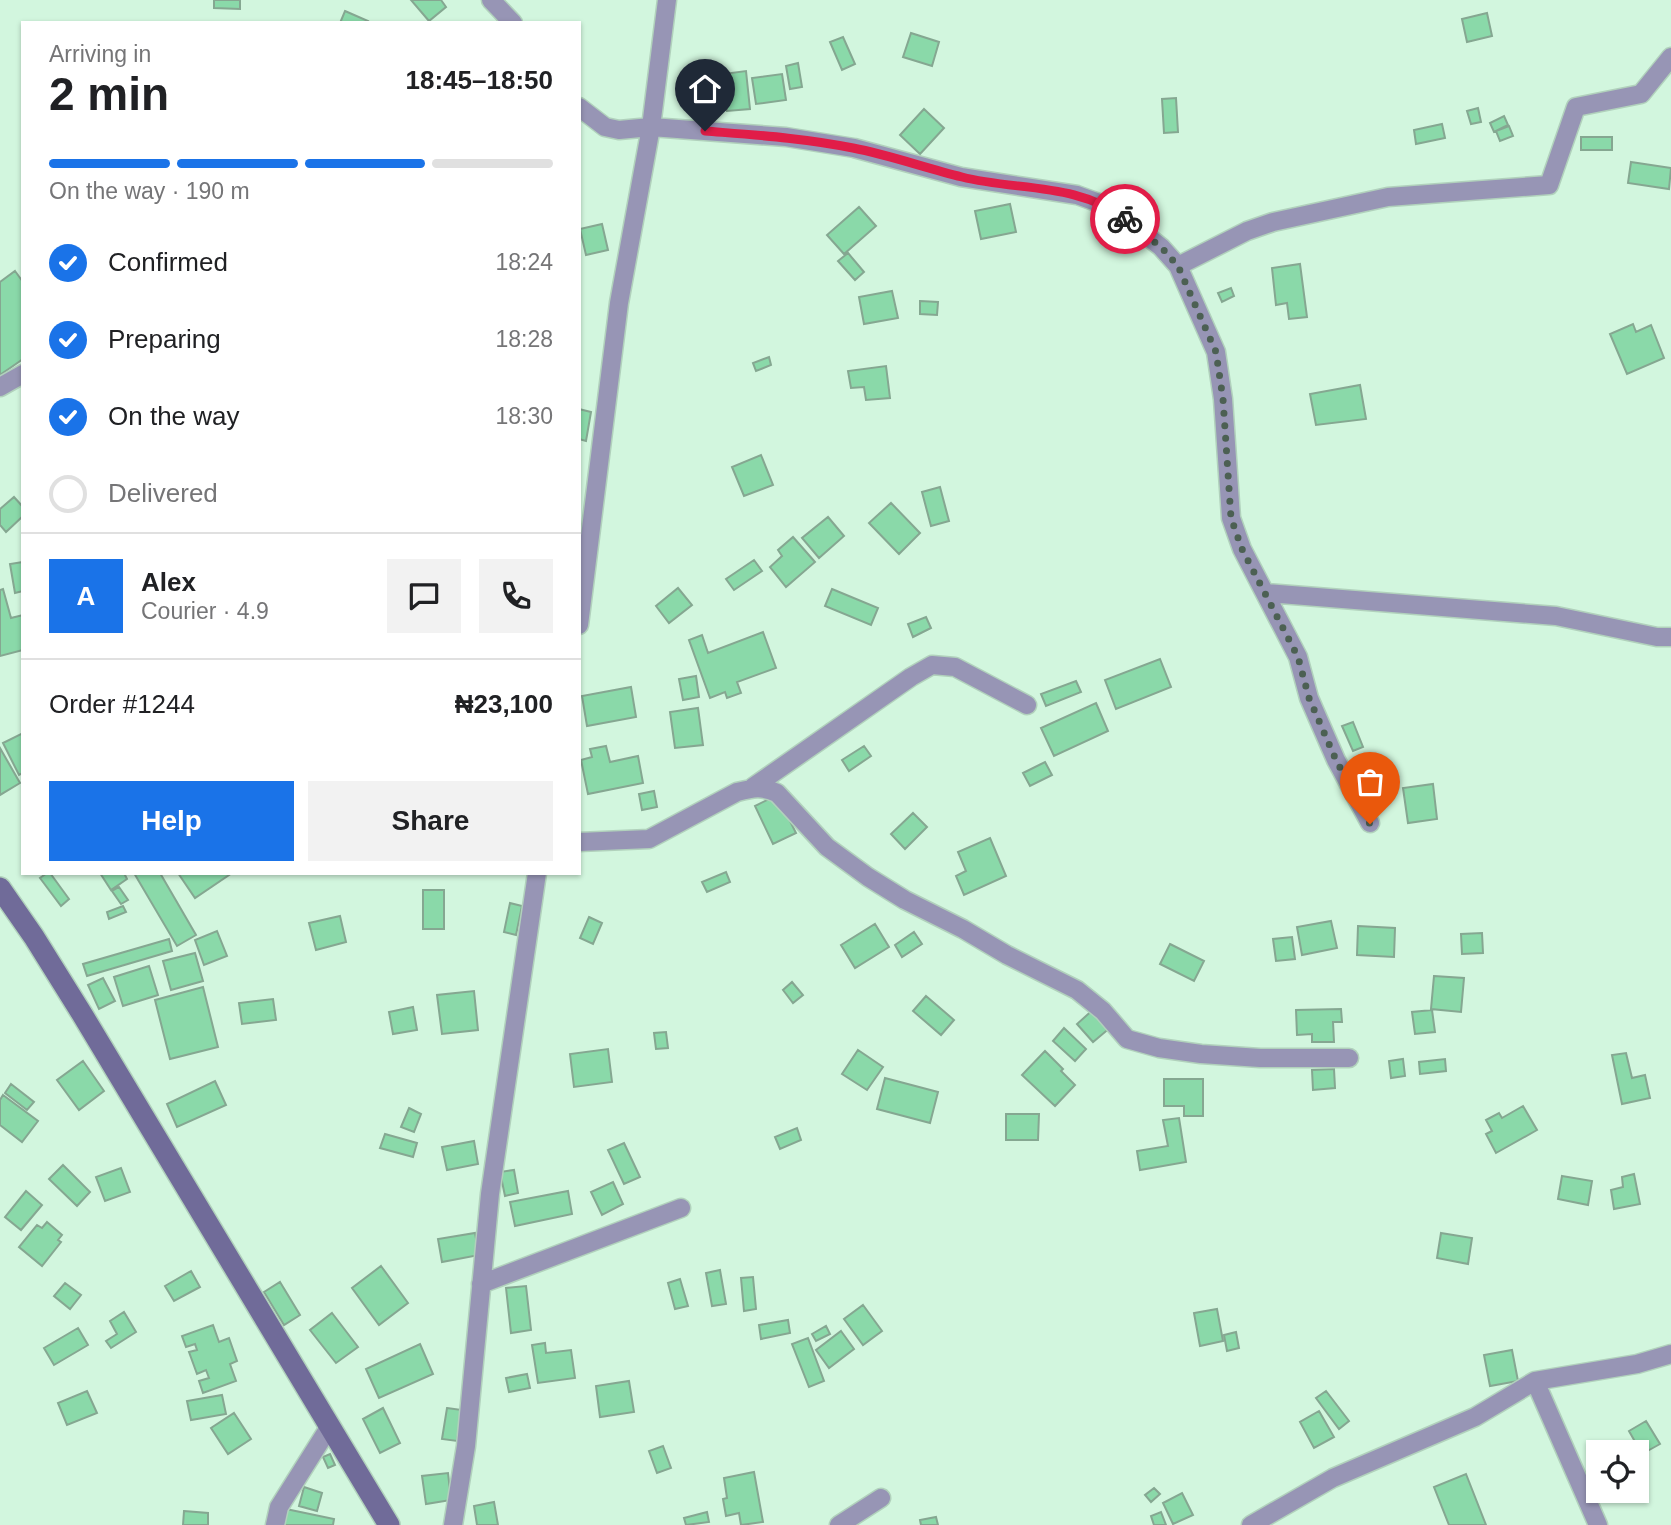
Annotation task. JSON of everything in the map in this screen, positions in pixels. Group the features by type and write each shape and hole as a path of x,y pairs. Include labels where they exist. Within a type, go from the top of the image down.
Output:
{"main road":[{"path":"0,888 82,1014 389,1525"}],"street":[{"path":"491,0 511,21"},
{"path":"581,609 620,303 651,127 667,0"},
{"path":"1178,266 1247,231 1273,222 1388,197 1549,185 1576,107 1641,94 1671,57"},
{"path":"581,109 605,127 619,130 651,127 800,139 855,148 961,177 1077,195 1110,207 1161,247 1178,266 1216,352 1223,399 1231,518 1242,549 1298,657 1309,698 1336,760 1370,824"},
{"path":"0,387 21,375"},
{"path":"1266,593 1556,616 1657,638 1671,637"},
{"path":"753,788 932,665 955,667 1027,705"},
{"path":"581,842 649,839 737,792 766,788 777,793 827,847 868,877 1007,955 1077,989 1103,1011 1127,1039 1159,1048 1201,1054 1260,1058 1349,1058"},
{"path":"453,1525 466,1446 490,1194 537,875"},
{"path":"481,1284 681,1208"},
{"path":"1251,1525 1333,1478 1475,1417 1535,1381 1637,1364 1671,1353"},
{"path":"1535,1381 1598,1525"},
{"path":"275,1525 279,1507 330,1426"},
{"path":"839,1525 881,1498"}],"building":[{"path":"214,0 240,0 240,9 214,8"},
{"path":"411,0 441,0 446,7 429,21"},
{"path":"345,11 368,21 341,21"},
{"path":"1487,13 1492,36 1467,42 1462,19"},
{"path":"911,33 939,42 932,66 903,57"},
{"path":"843,37 855,64 842,70 830,42"},
{"path":"798,63 802,87 790,89 786,66"},
{"path":"746,71 750,109 727,111 723,74"},
{"path":"782,74 786,100 756,104 752,78"},
{"path":"1176,98 1178,132 1164,133 1162,99"},
{"path":"1478,108 1481,122 1471,124 1467,111"},
{"path":"924,109 944,128 920,154 900,135"},
{"path":"1504,116 1508,125 1494,132 1490,123"},
{"path":"1442,124 1445,138 1416,144 1414,130"},
{"path":"1509,126 1513,136 1500,141 1496,131"},
{"path":"1581,137 1612,137 1612,150 1581,150"},
{"path":"1631,162 1671,168 1669,189 1628,183"},
{"path":"1010,204 1016,232 981,239 975,211"},
{"path":"859,207 876,226 844,254 827,235"},
{"path":"602,224 608,250 586,255 581,229"},
{"path":"848,253 864,272 855,280 838,261"},
{"path":"1300,264 1307,317 1289,319 1287,303 1276,305 1272,268"},
{"path":"15,271 21,279 21,360 0,375 0,282"},
{"path":"1231,288 1234,296 1222,302 1218,293"},
{"path":"892,291 898,318 864,324 859,297"},
{"path":"920,301 938,302 937,315 920,314"},
{"path":"1633,324 1636,332 1651,325 1664,358 1627,374 1610,334"},
{"path":"769,357 771,365 756,371 753,363"},
{"path":"886,366 890,398 866,400 864,387 851,388 848,371"},
{"path":"1360,385 1366,419 1316,425 1310,394"},
{"path":"581,410 591,412 586,441 581,440"},
{"path":"761,455 773,485 744,496 732,467"},
{"path":"940,487 949,521 931,526 922,492"},
{"path":"14,497 21,505 21,518 6,532 0,525 0,509"},
{"path":"891,503 920,533 899,554 869,523"},
{"path":"828,517 844,536 819,558 802,538"},
{"path":"793,537 815,562 786,587 770,567 782,556 778,550"},
{"path":"754,560 762,571 734,590 726,579"},
{"path":"21,562 21,592 15,593 10,564"},
{"path":"678,588 692,605 669,623 656,606"},
{"path":"3,589 11,618 21,616 21,651 0,656 0,590"},
{"path":"832,589 878,608 871,625 825,606"},
{"path":"926,617 931,628 913,637 908,624"},
{"path":"763,632 776,668 737,682 741,693 727,698 725,692 710,698 689,640 702,635 708,653"},
{"path":"1160,659 1171,687 1116,709 1105,680"},
{"path":"696,676 699,697 683,700 679,679"},
{"path":"1076,681 1081,692 1046,706 1041,694"},
{"path":"631,687 636,717 587,726 582,696"},
{"path":"1096,703 1108,731 1054,756 1041,728"},
{"path":"698,708 703,745 675,748 670,712"},
{"path":"1353,722 1363,747 1353,751 1342,726"},
{"path":"21,734 21,774 19,775 3,743"},
{"path":"606,746 610,762 638,756 643,783 588,794 581,760 592,757 590,749"},
{"path":"864,746 871,756 849,771 842,760"},
{"path":"0,748 20,783 0,795"},
{"path":"1045,762 1052,775 1030,786 1023,773"},
{"path":"1433,784 1437,819 1408,823 1403,788"},
{"path":"654,791 657,807 642,810 639,794"},
{"path":"777,795 796,833 773,844 755,806"},
{"path":"913,813 927,827 905,849 891,834"},
{"path":"990,838 1006,876 964,895 956,876 966,871 958,852"},
{"path":"726,872 730,882 707,892 702,882"},
{"path":"51,875 69,899 61,906 40,878"},
{"path":"101,875 125,875 127,879 111,890"},
{"path":"135,875 161,875 196,935 177,946"},
{"path":"179,875 229,875 195,898"},
{"path":"119,887 128,900 121,904 112,891"},
{"path":"423,890 444,890 444,929 423,929"},
{"path":"510,903 522,906 516,935 504,932"},
{"path":"123,906 126,912 109,919 107,912"},
{"path":"340,916 346,942 316,950 309,923"},
{"path":"589,917 602,923 593,944 580,938"},
{"path":"1331,921 1337,948 1302,955 1297,927"},
{"path":"875,924 889,947 855,968 841,945"},
{"path":"1358,926 1395,928 1394,957 1357,955"},
{"path":"217,931 227,956 204,965 195,940"},
{"path":"914,932 922,944 902,957 895,945"},
{"path":"1482,933 1483,953 1462,954 1461,934"},
{"path":"1292,937 1295,959 1276,961 1273,939"},
{"path":"169,939 172,951 87,976 83,964"},
{"path":"1170,944 1204,961 1194,981 1160,964"},
{"path":"195,953 203,981 171,990 163,961"},
{"path":"149,966 158,995 123,1006 114,977"},
{"path":"1434,976 1464,978 1461,1012 1431,1009"},
{"path":"103,978 115,1001 99,1009 88,985"},
{"path":"792,982 803,995 793,1003 783,990"},
{"path":"203,987 218,1047 170,1059 155,1000"},
{"path":"474,991 478,1030 442,1034 437,995"},
{"path":"926,996 954,1020 941,1035 913,1011"},
{"path":"273,999 276,1020 242,1024 239,1003"},
{"path":"413,1007 417,1030 393,1034 389,1012"},
{"path":"1095,1008 1111,1027 1093,1042 1077,1024"},
{"path":"1341,1009 1342,1022 1333,1022 1334,1042 1312,1042 1312,1034 1297,1035 1296,1010"},
{"path":"1432,1010 1435,1032 1415,1034 1412,1012"},
{"path":"1064,1028 1086,1049 1075,1061 1053,1041"},
{"path":"666,1032 668,1048 656,1049 654,1033"},
{"path":"608,1049 612,1082 574,1087 570,1054"},
{"path":"858,1050 883,1067 867,1090 842,1074"},
{"path":"1045,1051 1075,1085 1055,1106 1022,1075"},
{"path":"1626,1053 1632,1078 1645,1075 1650,1098 1622,1104 1612,1055"},
{"path":"1403,1059 1405,1076 1391,1078 1389,1061"},
{"path":"1445,1059 1446,1071 1420,1074 1419,1062"},
{"path":"83,1061 104,1091 79,1110 57,1080"},
{"path":"1334,1069 1335,1088 1313,1090 1312,1070"},
{"path":"885,1078 938,1092 930,1123 877,1109"},
{"path":"1164,1079 1203,1079 1203,1116 1184,1116 1184,1106 1164,1106"},
{"path":"215,1081 226,1105 177,1127 167,1104"},
{"path":"11,1084 34,1102 27,1110 5,1093"},
{"path":"3,1095 38,1121 22,1142 0,1125 0,1100"},
{"path":"1523,1106 1537,1130 1496,1153 1486,1134 1492,1131 1486,1120 1499,1113 1502,1118"},
{"path":"409,1108 421,1114 414,1132 401,1127"},
{"path":"1006,1114 1039,1114 1038,1140 1006,1140"},
{"path":"1179,1118 1186,1162 1140,1170 1137,1151 1168,1146 1163,1120"},
{"path":"797,1128 801,1140 780,1149 775,1137"},
{"path":"385,1134 417,1143 413,1157 380,1148"},
{"path":"474,1141 478,1164 447,1170 442,1147"},
{"path":"624,1143 640,1177 624,1184 608,1150"},
{"path":"63,1165 90,1192 77,1206 49,1179"},
{"path":"121,1168 130,1192 105,1201 96,1177"},
{"path":"514,1170 518,1193 505,1196 500,1172"},
{"path":"1634,1174 1640,1204 1614,1209 1611,1190 1623,1187 1622,1177"},
{"path":"1562,1176 1592,1181 1588,1205 1558,1199"},
{"path":"613,1182 623,1204 602,1215 591,1192"},
{"path":"26,1191 42,1205 21,1230 5,1217"},
{"path":"568,1191 572,1214 515,1226 510,1202"},
{"path":"47,1222 62,1235 58,1240 61,1242 42,1266 19,1247 37,1225 42,1228"},
{"path":"475,1233 479,1255 442,1262 438,1239"},
{"path":"1441,1233 1472,1238 1468,1264 1437,1258"},
{"path":"381,1266 408,1303 379,1325 352,1288"},
{"path":"720,1270 726,1304 712,1306 706,1273"},
{"path":"191,1271 200,1287 174,1301 165,1286"},
{"path":"753,1277 756,1309 744,1311 741,1278"},
{"path":"680,1279 688,1306 675,1309 668,1283"},
{"path":"280,1282 300,1315 284,1325 264,1292"},
{"path":"65,1283 81,1295 70,1309 54,1296"},
{"path":"526,1286 531,1330 511,1333 506,1288"},
{"path":"863,1305 882,1331 863,1345 844,1319"},
{"path":"1217,1309 1223,1341 1200,1346 1194,1313"},
{"path":"124,1312 136,1332 111,1348 106,1341 117,1334 110,1321"},
{"path":"332,1313 358,1347 336,1363 310,1330"},
{"path":"788,1320 790,1333 761,1339 759,1325"},
{"path":"213,1325 219,1342 229,1338 237,1361 230,1364 236,1381 203,1393 199,1381 209,1378 206,1370 197,1374 189,1352 197,1350 195,1344 186,1347 182,1336"},
{"path":"826,1326 830,1334 816,1341 812,1334"},
{"path":"78,1328 88,1345 54,1365 44,1348"},
{"path":"841,1331 854,1349 829,1368 816,1350"},
{"path":"1236,1332 1239,1348 1227,1351 1224,1335"},
{"path":"808,1338 824,1381 809,1387 792,1344"},
{"path":"545,1343 546,1353 571,1350 575,1378 538,1383 532,1345"},
{"path":"420,1344 433,1374 379,1398 366,1369"},
{"path":"1512,1350 1518,1381 1490,1386 1484,1355"},
{"path":"527,1374 530,1388 509,1392 506,1378"},
{"path":"629,1381 634,1412 600,1417 596,1386"},
{"path":"87,1391 97,1413 67,1425 58,1403"},
{"path":"1326,1391 1349,1421 1339,1429 1316,1398"},
{"path":"222,1395 226,1414 191,1420 187,1401"},
{"path":"383,1408 400,1443 380,1453 363,1419"},
{"path":"447,1408 462,1410 457,1441 442,1439"},
{"path":"1319,1411 1334,1437 1314,1448 1300,1422"},
{"path":"234,1413 251,1439 228,1454 211,1428"},
{"path":"1646,1421 1660,1444 1649,1450 1649,1440 1634,1440 1629,1431"},
{"path":"663,1446 671,1468 657,1473 649,1451"},
{"path":"330,1454 335,1465 328,1468 323,1457"},
{"path":"754,1472 763,1522 741,1525 739,1513 726,1516 723,1499 727,1498 724,1478"},
{"path":"448,1473 451,1500 426,1504 422,1476"},
{"path":"1466,1474 1486,1525 1449,1525 1434,1487"},
{"path":"304,1487 322,1493 317,1511 299,1506"},
{"path":"1154,1488 1160,1494 1151,1502 1145,1495"},
{"path":"1182,1493 1193,1515 1173,1524 1163,1503"},
{"path":"494,1502 498,1525 477,1525 474,1506"},
{"path":"286,1509 334,1519 333,1525 283,1525"},
{"path":"184,1511 208,1513 208,1525 183,1525"},
{"path":"707,1512 709,1522 686,1525 684,1518"},
{"path":"1161,1512 1166,1525 1154,1525 1151,1516"},
{"path":"936,1517 938,1525 921,1525 920,1520"}],"way so far":[{"path":"1125,219 1161,247 1178,266 1216,352 1228,449 1231,518 1242,549 1298,657 1309,698 1336,760 1370,824"}],"route":[{"path":"705,131 786,137 855,148 961,177 1077,195 1110,207 1125,219"}]}
